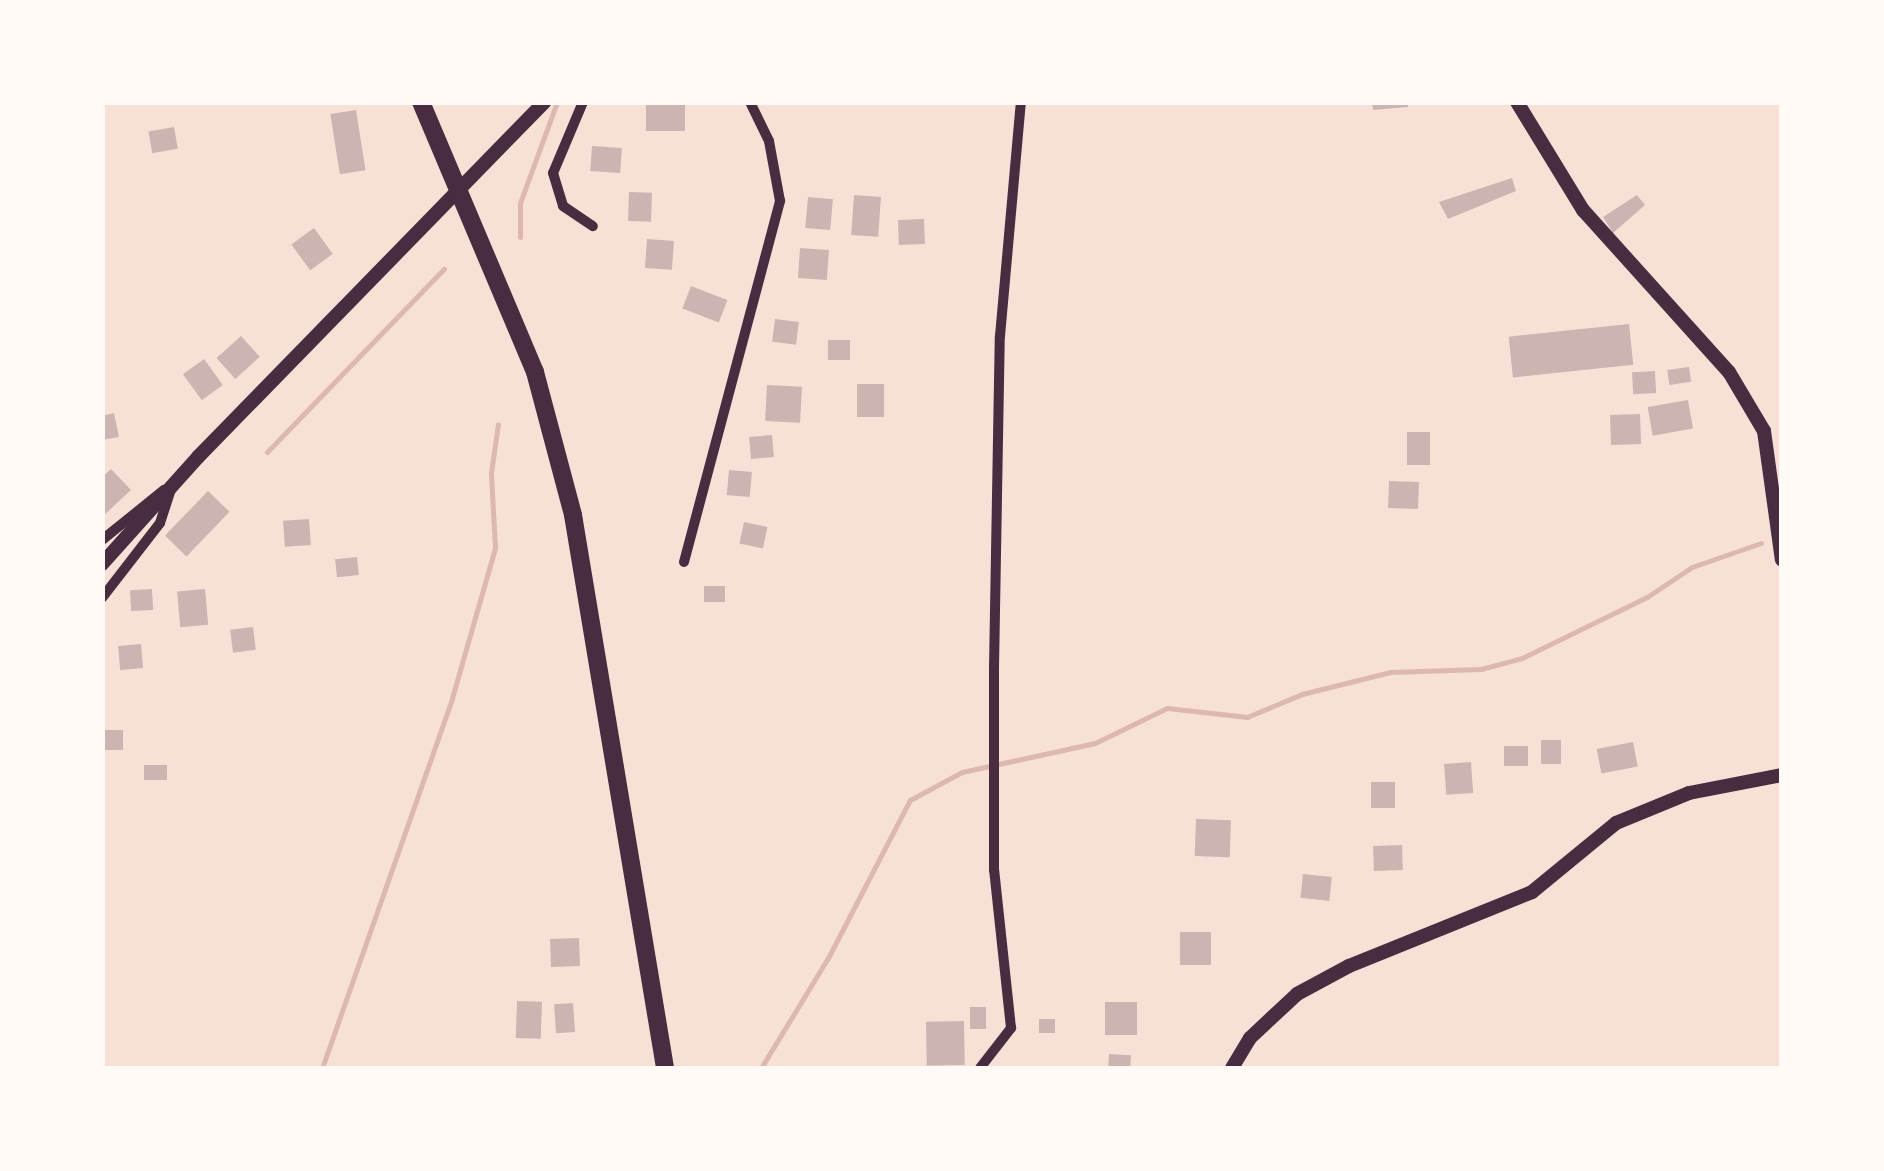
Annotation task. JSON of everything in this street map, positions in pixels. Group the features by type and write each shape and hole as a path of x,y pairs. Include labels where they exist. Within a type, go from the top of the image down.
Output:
{"highway":[{"path":"421,102 535,372 573,515 665,1068"}],"main road":[{"path":"102,564 174,484 544,102"},
{"path":"1517,102 1583,210 1729,372 1764,431 1782,560"},
{"path":"1232,1068 1250,1038 1296,994 1349,966 1532,892 1616,822 1688,794 1782,775"}],"street":[{"path":"583,102 553,174 563,206 592,226"},
{"path":"684,562 780,201 769,142 750,102"},
{"path":"980,1068 1011,1028 994,870 994,668 1000,336 1021,102"},
{"path":"102,540 174,484"},
{"path":"102,598 160,523 174,484"}],"building":[{"path":"646,102 685,102 685,131 646,131"},
{"path":"1372,102 1408,102 1408,107 1373,110"},
{"path":"356,110 366,170 340,174 330,114"},
{"path":"174,127 178,149 152,153 148,132"},
{"path":"592,146 622,148 620,173 590,171"},
{"path":"1512,178 1516,191 1448,219 1439,202"},
{"path":"629,192 652,193 651,222 628,221"},
{"path":"854,195 881,197 878,237 851,235"},
{"path":"1637,195 1645,205 1613,233 1603,217"},
{"path":"808,197 833,199 830,230 805,228"},
{"path":"924,219 925,244 899,245 898,220"},
{"path":"314,228 333,254 310,270 291,244"},
{"path":"647,239 674,241 672,270 645,268"},
{"path":"800,248 829,250 827,280 798,278"},
{"path":"691,286 727,300 719,322 682,308"},
{"path":"775,319 799,322 796,345 772,342"},
{"path":"1629,324 1633,365 1513,377 1509,337"},
{"path":"241,336 260,357 235,379 216,358"},
{"path":"828,340 850,340 850,360 828,360"},
{"path":"204,359 223,385 202,400 183,374"},
{"path":"1689,367 1691,382 1669,385 1667,370"},
{"path":"1655,371 1656,393 1633,394 1632,372"},
{"path":"857,384 884,384 884,417 857,417"},
{"path":"767,385 802,387 800,423 765,421"},
{"path":"1688,400 1693,429 1653,436 1648,407"},
{"path":"114,413 119,437 102,440 102,416"},
{"path":"1640,414 1641,444 1611,445 1610,415"},
{"path":"1407,432 1430,432 1430,465 1407,465"},
{"path":"772,435 774,457 751,459 749,437"},
{"path":"111,469 131,490 102,517 102,477"},
{"path":"729,470 752,472 750,497 727,495"},
{"path":"1389,481 1419,482 1418,509 1388,508"},
{"path":"208,491 230,512 187,556 165,536"},
{"path":"309,519 311,545 285,547 283,521"},
{"path":"744,522 767,527 763,549 739,544"},
{"path":"357,557 359,575 337,577 335,559"},
{"path":"704,586 725,586 725,602 704,602"},
{"path":"152,589 153,610 131,611 130,590"},
{"path":"205,589 208,625 180,627 177,591"},
{"path":"253,627 256,650 233,653 230,630"},
{"path":"141,644 143,668 120,670 118,646"},
{"path":"102,730 123,730 123,750 102,750"},
{"path":"1541,740 1561,740 1561,764 1541,764"},
{"path":"1633,742 1638,767 1601,774 1597,749"},
{"path":"1504,746 1528,746 1528,766 1504,766"},
{"path":"1471,762 1473,793 1446,795 1444,764"},
{"path":"144,765 167,765 167,780 144,780"},
{"path":"1371,782 1395,782 1395,808 1371,808"},
{"path":"1196,819 1231,820 1230,857 1195,856"},
{"path":"1402,845 1403,870 1374,871 1373,846"},
{"path":"1303,874 1332,877 1329,901 1300,898"},
{"path":"1180,932 1211,932 1211,965 1180,965"},
{"path":"579,938 580,966 551,967 550,939"},
{"path":"517,1001 542,1002 541,1039 516,1038"},
{"path":"1105,1002 1137,1002 1137,1035 1105,1035"},
{"path":"573,1003 575,1032 556,1033 554,1004"},
{"path":"970,1007 986,1007 986,1029 970,1029"},
{"path":"1039,1019 1055,1019 1055,1033 1039,1033"},
{"path":"964,1021 965,1065 927,1066 926,1022"},
{"path":"1109,1054 1131,1055 1130,1068 1108,1068"}],"waterway":[{"path":"520,237 520,203 557,102"},
{"path":"267,452 444,269"},
{"path":"322,1068 452,698 495,548 491,473 498,424"},
{"path":"761,1068 828,958 910,800 962,772 1095,743 1167,708 1247,717 1302,694 1390,672 1481,669 1522,658 1647,597 1692,567 1761,543"}]}
